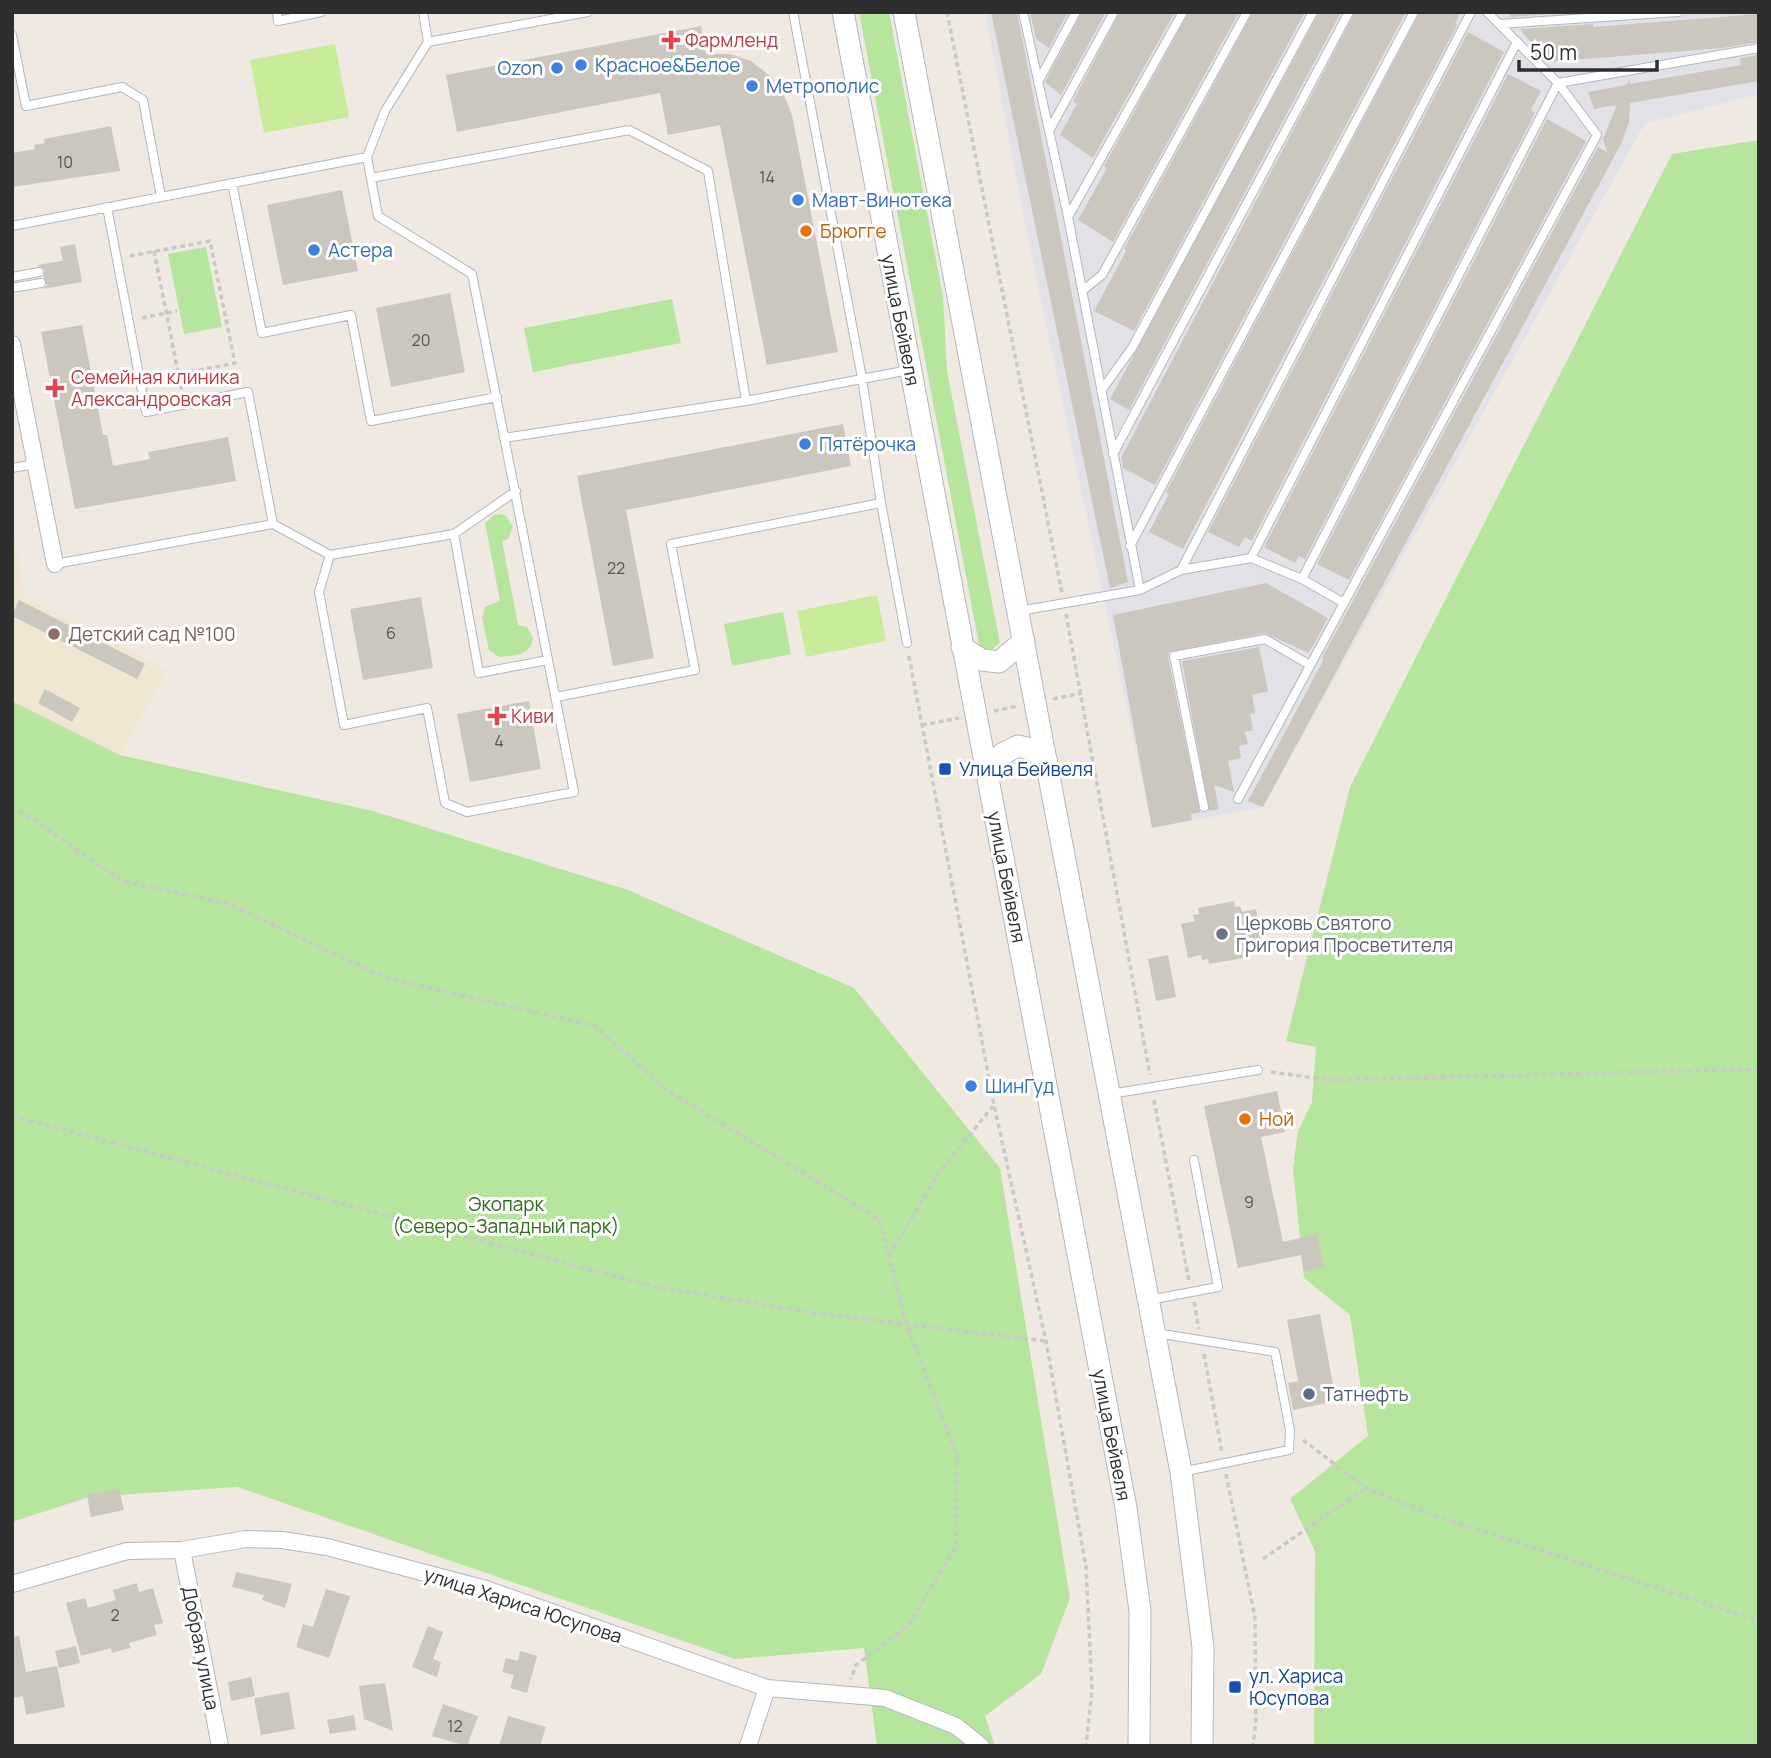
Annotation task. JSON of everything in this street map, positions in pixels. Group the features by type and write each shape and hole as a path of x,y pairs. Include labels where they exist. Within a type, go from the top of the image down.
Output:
{"main road":[{"name":"улица Бейвеля","path":"843,12 1126,1508 1140,1611 1139,1746"},
{"path":"904,12 1181,1472 1203,1647 1202,1746"},
{"path":"962,647 982,660 999,662 1024,641"},
{"path":"987,774 1002,754 1018,746 1034,750 1047,762"}],"street":[{"path":"12,344 55,564"},
{"name":"улица Хариса Юсупова","path":"12,1584 127,1551 182,1550 246,1539 282,1540 327,1547 486,1589 767,1688 885,1698 956,1726 981,1746"},
{"name":"Добрая улица","path":"182,1550 220,1746"},
{"path":"748,1746 767,1688"}],"lane":[{"path":"276,12 278,21 321,12"},
{"path":"330,555 318,592 344,725 427,708 445,803 467,812 574,792 472,274 378,216 367,157 385,111 429,43 423,12"},
{"path":"429,43 588,12"},
{"path":"793,12 862,378 881,503 907,643"},
{"path":"1023,12 1068,217 1140,590"},
{"path":"1038,82 1076,12"},
{"path":"1049,131 1114,12"},
{"path":"1068,217 1183,12"},
{"path":"1082,291 1102,275 1247,12"},
{"path":"1101,391 1132,348 1313,12"},
{"path":"1113,454 1349,12"},
{"path":"1130,546 1414,12"},
{"path":"1181,570 1471,12"},
{"path":"1238,799 1597,135 1558,83 1487,12"},
{"path":"1499,24 1678,12"},
{"path":"12,36 26,106 122,87 143,100 161,197"},
{"path":"1251,558 1517,41"},
{"path":"1558,83 1759,48"},
{"path":"1302,579 1558,83"},
{"path":"371,178 629,131 708,172 746,401"},
{"path":"12,226 367,157"},
{"path":"232,183 262,333 351,315 371,421 497,397"},
{"path":"107,208 146,412 248,392 273,524"},
{"path":"12,277 39,272"},
{"path":"12,288 41,283"},
{"path":"505,438 746,401 910,370"},
{"path":"12,468 35,464"},
{"path":"55,564 273,524 330,555 454,534 516,491"},
{"path":"556,697 695,670 671,544 881,503"},
{"path":"454,534 479,673 548,660"},
{"path":"1018,612 1140,590 1181,570 1251,558 1302,579 1344,603"},
{"path":"1204,807 1174,656 1265,639 1310,665"},
{"path":"1110,1094 1258,1070"},
{"path":"1149,1300 1218,1287 1194,1160"},
{"path":"1155,1333 1275,1352 1290,1430 1289,1450 1181,1472"}],"path":[{"path":"947,12 1065,604 1152,1087 1255,1618 1256,1720 1253,1746"},
{"path":"117,259 210,241 235,363 178,374"},
{"path":"154,251 185,404"},
{"path":"129,321 177,311"},
{"path":"907,643 994,1105 1046,1341 1086,1567 1092,1690 1086,1746"},
{"path":"922,725 1082,693"},
{"path":"12,805 122,881 226,903 387,978 595,1026 667,1090 879,1219 906,1322 957,1456 956,1546 909,1625 856,1665 845,1694"},
{"path":"1258,1070 1330,1080 1759,1069"},
{"path":"889,1256 938,1174 994,1105"},
{"path":"12,1116 656,1287 821,1314 906,1322 1046,1341"},
{"path":"1290,1430 1366,1488 1436,1516 1759,1621"},
{"path":"1263,1559 1366,1488"}],"shaded area":[{"path":"985,12 1759,12 1759,94 1645,123 1263,807 1152,828 1024,219"},
{"name":"Детский сад №100","path":"12,525 25,598 167,670 120,755 12,701"}],"green space":[{"path":"859,12 889,12 943,297 947,371 1000,643 990,651 979,644"},
{"path":"335,44 349,117 264,133 250,60"},
{"path":"1759,140 1759,1746 1314,1746 1315,1551 1290,1499 1368,1436 1350,1315 1304,1278 1293,1169 1298,1131 1312,1102 1316,1047 1286,1041 1350,787 1672,154"},
{"path":"206,247 222,327 184,334 168,254"},
{"path":"672,299 681,343 533,372 524,328"},
{"path":"494,515 506,516 513,527 508,539 502,541 518,625 527,627 533,638 532,644 525,651 499,657 489,650 482,618 485,607 500,601 485,523"},
{"path":"877,595 886,641 806,657 797,611"},
{"path":"783,612 791,654 732,666 724,624"},
{"name":"Экопарк (Северо-Западный парк)","path":"12,701 120,755 373,811 628,890 854,988 1000,1168 1070,1598 1041,1674 985,1716 995,1746 877,1746 864,1648 735,1659 237,1487 89,1497 12,1522"}],"building":[{"path":"991,12 1017,12 1128,582 1110,588"},
{"path":"1030,12 1068,12 1049,48 1036,39"},
{"path":"1082,12 1106,12 1061,95 1045,82"},
{"path":"1120,12 1175,12 1093,158 1060,135 1077,104 1073,101"},
{"path":"1189,12 1239,12 1113,242 1078,220 1107,168 1104,166"},
{"path":"1253,12 1305,12 1134,331 1094,311 1126,251 1124,249"},
{"path":"1319,12 1341,12 1129,410 1110,399"},
{"path":"1355,12 1406,12 1155,485 1123,468 1121,458"},
{"path":"1420,12 1460,12 1455,24 1457,25 1183,549 1149,532 1169,494 1166,492"},
{"path":"1507,12 1576,12 1511,17"},
{"path":"1759,14 1759,42 1723,48 1546,62 1520,29 1593,24 1593,27"},
{"path":"701,26 706,54 730,54 751,61 770,76 783,93 792,115 838,352 767,365 720,125 668,135 660,93 457,132 446,75"},
{"path":"1468,32 1504,52 1252,541 1245,537 1239,547 1208,532"},
{"path":"1759,55 1759,81 1630,103 1629,122 1621,144 1263,807 1248,801 1324,659 1322,658 1598,147 1607,152 1603,139 1617,105 1594,109 1588,92 1627,85 1630,78 1630,84 1741,65 1740,58"},
{"path":"1508,74 1541,91 1531,110 1535,113 1305,559 1299,556 1295,563 1264,547"},
{"path":"1547,119 1586,141 1349,580 1317,564"},
{"path":"111,126 120,171 12,187 12,153 35,149 34,145 45,143 44,139"},
{"path":"342,190 358,271 283,285 267,205"},
{"path":"75,244 82,282 43,289 47,285 43,277 45,270 37,265 63,261 60,247"},
{"path":"450,293 465,372 391,387 376,308"},
{"path":"82,325 103,435 107,435 113,466 150,459 148,452 228,437 236,481 75,509 41,332"},
{"path":"843,424 851,466 626,510 654,658 613,666 577,476"},
{"path":"1266,583 1328,618 1309,653 1265,633 1169,652 1200,812 1191,814 1192,820 1152,828 1113,615"},
{"path":"421,597 433,668 363,680 350,609"},
{"path":"19,600 145,664 137,679 12,616"},
{"path":"1259,647 1268,691 1252,695 1255,713 1250,714 1253,730 1245,732 1248,744 1239,746 1241,758 1228,761 1234,792 1214,785 1219,809 1209,811 1182,661"},
{"path":"45,689 80,708 72,722 38,703"},
{"path":"529,701 541,769 470,782 457,714"},
{"name":"Церковь Святого Григория Просветителя","path":"1234,901 1235,907 1240,906 1242,912 1256,909 1263,944 1248,947 1249,952 1242,953 1243,958 1209,964 1208,959 1202,960 1201,955 1188,958 1181,924 1195,921 1193,915 1199,914 1198,908"},
{"path":"1168,955 1176,997 1156,1001 1148,959"},
{"path":"1277,1091 1285,1132 1261,1137 1283,1242 1317,1234 1324,1267 1304,1271 1301,1255 1238,1268 1204,1106"},
{"path":"1320,1314 1336,1401 1293,1410 1288,1383 1298,1381 1287,1320"},
{"path":"119,1489 124,1510 91,1517 87,1495"},
{"path":"236,1572 292,1584 285,1608 262,1600 264,1595 232,1587"},
{"path":"137,1583 139,1592 153,1588 163,1623 154,1625 157,1635 129,1643 131,1648 112,1653 111,1648 81,1656 66,1603 85,1598 88,1608 116,1600 113,1590"},
{"path":"326,1589 350,1596 329,1658 296,1647 303,1624 313,1627"},
{"path":"428,1626 443,1632 433,1659 441,1662 437,1677 412,1667"},
{"path":"19,1636 26,1672 57,1666 65,1707 26,1715 23,1696 12,1698 12,1637"},
{"path":"76,1646 80,1663 59,1668 55,1651"},
{"path":"520,1651 537,1656 527,1693 510,1688 514,1675 502,1672 506,1658 518,1661"},
{"path":"251,1677 255,1696 231,1701 228,1682"},
{"path":"385,1683 393,1731 364,1719 359,1686"},
{"path":"289,1692 295,1729 261,1735 254,1698"},
{"path":"443,1704 478,1716 467,1746 432,1736"},
{"path":"354,1715 356,1730 330,1734 327,1720"},
{"path":"508,1716 546,1727 540,1746 499,1746"}],"place":[{"name":"Фармленд","path":"671,40"},
{"name":"Красное&Белое","path":"581,65"},
{"name":"Ozon","path":"557,68"},
{"name":"Метрополис","path":"752,86"},
{"name":"Мавт-Винотека","path":"798,200"},
{"name":"Брюгге","path":"806,231"},
{"name":"Астера","path":"314,250"},
{"name":"Семейная клиника Александровская","path":"55,388"},
{"name":"Пятёрочка","path":"805,444"},
{"name":"Детский сад №100","path":"54,634"},
{"name":"Киви","path":"497,716"},
{"name":"Улица Бейвеля","path":"945,769"},
{"name":"Церковь Святого Григория Просветителя","path":"1222,934"},
{"name":"ШинГуд","path":"971,1086"},
{"name":"Ной","path":"1245,1119"},
{"name":"Татнефть","path":"1309,1394"},
{"name":"ул. Хариса Юсупова","path":"1235,1687"}]}
